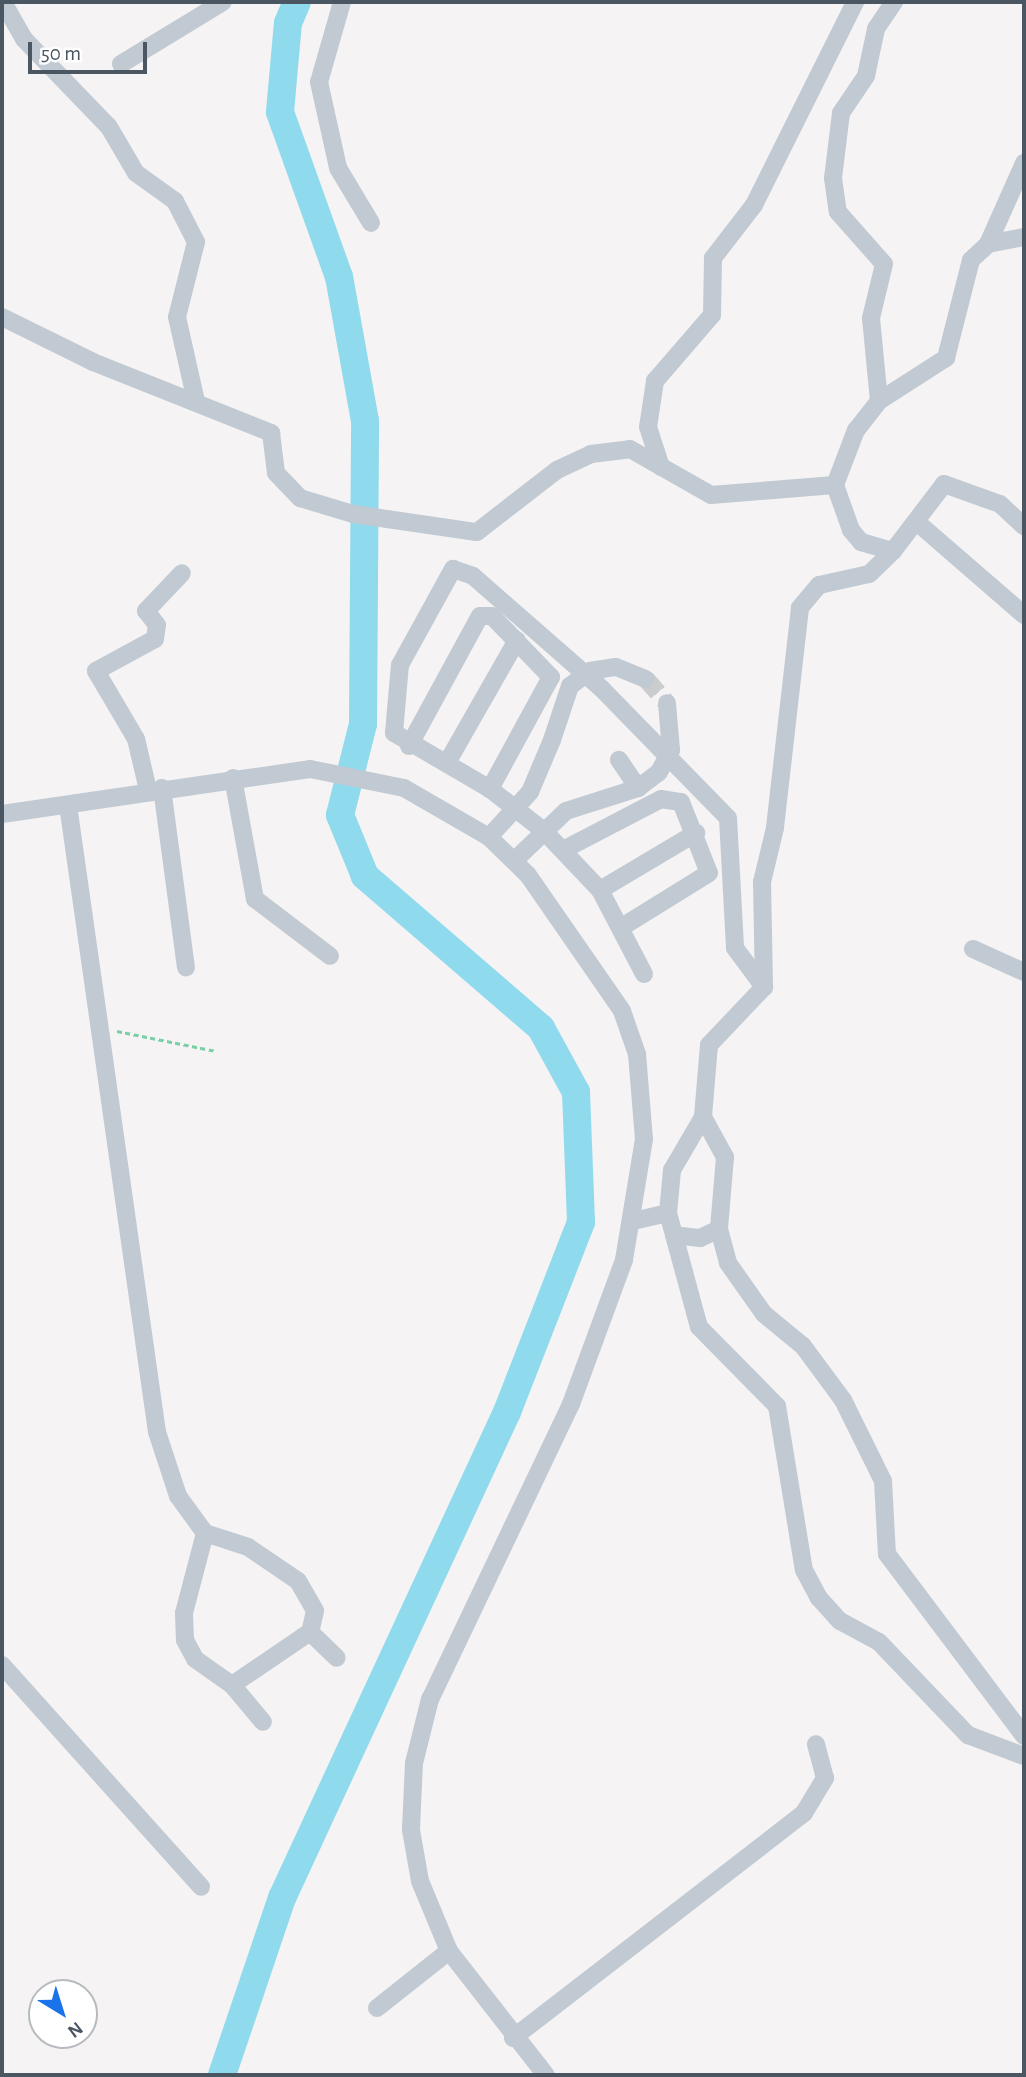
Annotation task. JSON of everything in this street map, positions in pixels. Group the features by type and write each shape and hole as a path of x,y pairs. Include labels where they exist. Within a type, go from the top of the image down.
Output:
{"street":[{"path":"3,2 24,39 109,127 135,173 175,201 196,242 177,317 196,401"},
{"path":"121,64 223,2"},
{"path":"342,2 319,82 338,168 371,223"},
{"path":"661,467 648,428 655,381 712,315 713,258 754,205 855,2"},
{"path":"879,401 871,318 884,264 838,212 833,144 842,113 866,76 876,29 894,2"},
{"path":"893,551 856,536 835,485 856,430 879,401 946,358 971,260 988,244 1024,163"},
{"path":"988,244 1024,237"},
{"path":"2,317 93,362 271,433 276,473 300,498 353,514 411,520 477,532 557,470 591,454 630,449 711,495 835,485"},
{"path":"1024,526 1000,505 944,484 919,524 869,574 819,585 800,608 775,828 762,882 764,987 709,1045 703,1117 672,1170 668,1213 699,1327 777,1406 804,1570 819,1598 840,1620 879,1642 968,1735 1024,1756"},
{"path":"919,524 1024,615"},
{"path":"644,974 622,927 600,890 544,831 517,807 448,761 410,746 394,733 400,665 442,580 461,569 602,689 728,818 735,948 764,987"},
{"path":"182,573 146,611 157,625 155,639 96,671 136,739 155,789 186,967"},
{"path":"410,746 481,616 492,616 551,677 490,789"},
{"path":"448,761 517,640"},
{"path":"489,837 517,807 543,771 570,686 590,671 616,667 646,679"},
{"path":"513,861 566,811 638,788 659,772 671,750 667,703"},
{"path":"619,760 638,788"},
{"path":"2,814 155,789 310,769 362,775 444,807 489,837 513,861 596,967 622,1011 637,1054 644,1139 633,1221 571,1404 419,1732 411,1830 420,1881 449,1951 513,2038 546,2075"},
{"path":"233,778 255,899 330,956"},
{"path":"562,850 669,797 681,802 708,862 706,878 622,927"},
{"path":"68,805 156,1432 178,1496 205,1533 248,1547 298,1581 315,1611 310,1632 232,1685"},
{"path":"600,890 696,833"},
{"path":"973,949 1024,972"},
{"path":"703,1117 725,1157 719,1229 725,1256 750,1296 803,1346 843,1400 883,1482 887,1554 1024,1736"},
{"path":"633,1221 668,1213"},
{"path":"674,1235 700,1238 719,1229"},
{"path":"205,1533 184,1613 185,1640 195,1659 232,1685 264,1722"},
{"path":"310,1632 337,1658"},
{"path":"2,1665 201,1887"},
{"path":"513,2038 804,1813 825,1778 816,1744"},
{"path":"377,2008 449,1951"}],"path":[{"path":"99,1027 216,1052"}],"waterway":[{"path":"222,2075 282,1898 507,1412 581,1222 576,1092 541,1028 365,876 340,815 363,724 365,421 339,277 280,112 288,23 297,2"}],"tunnel":[{"path":"646,679 667,703"}]}
